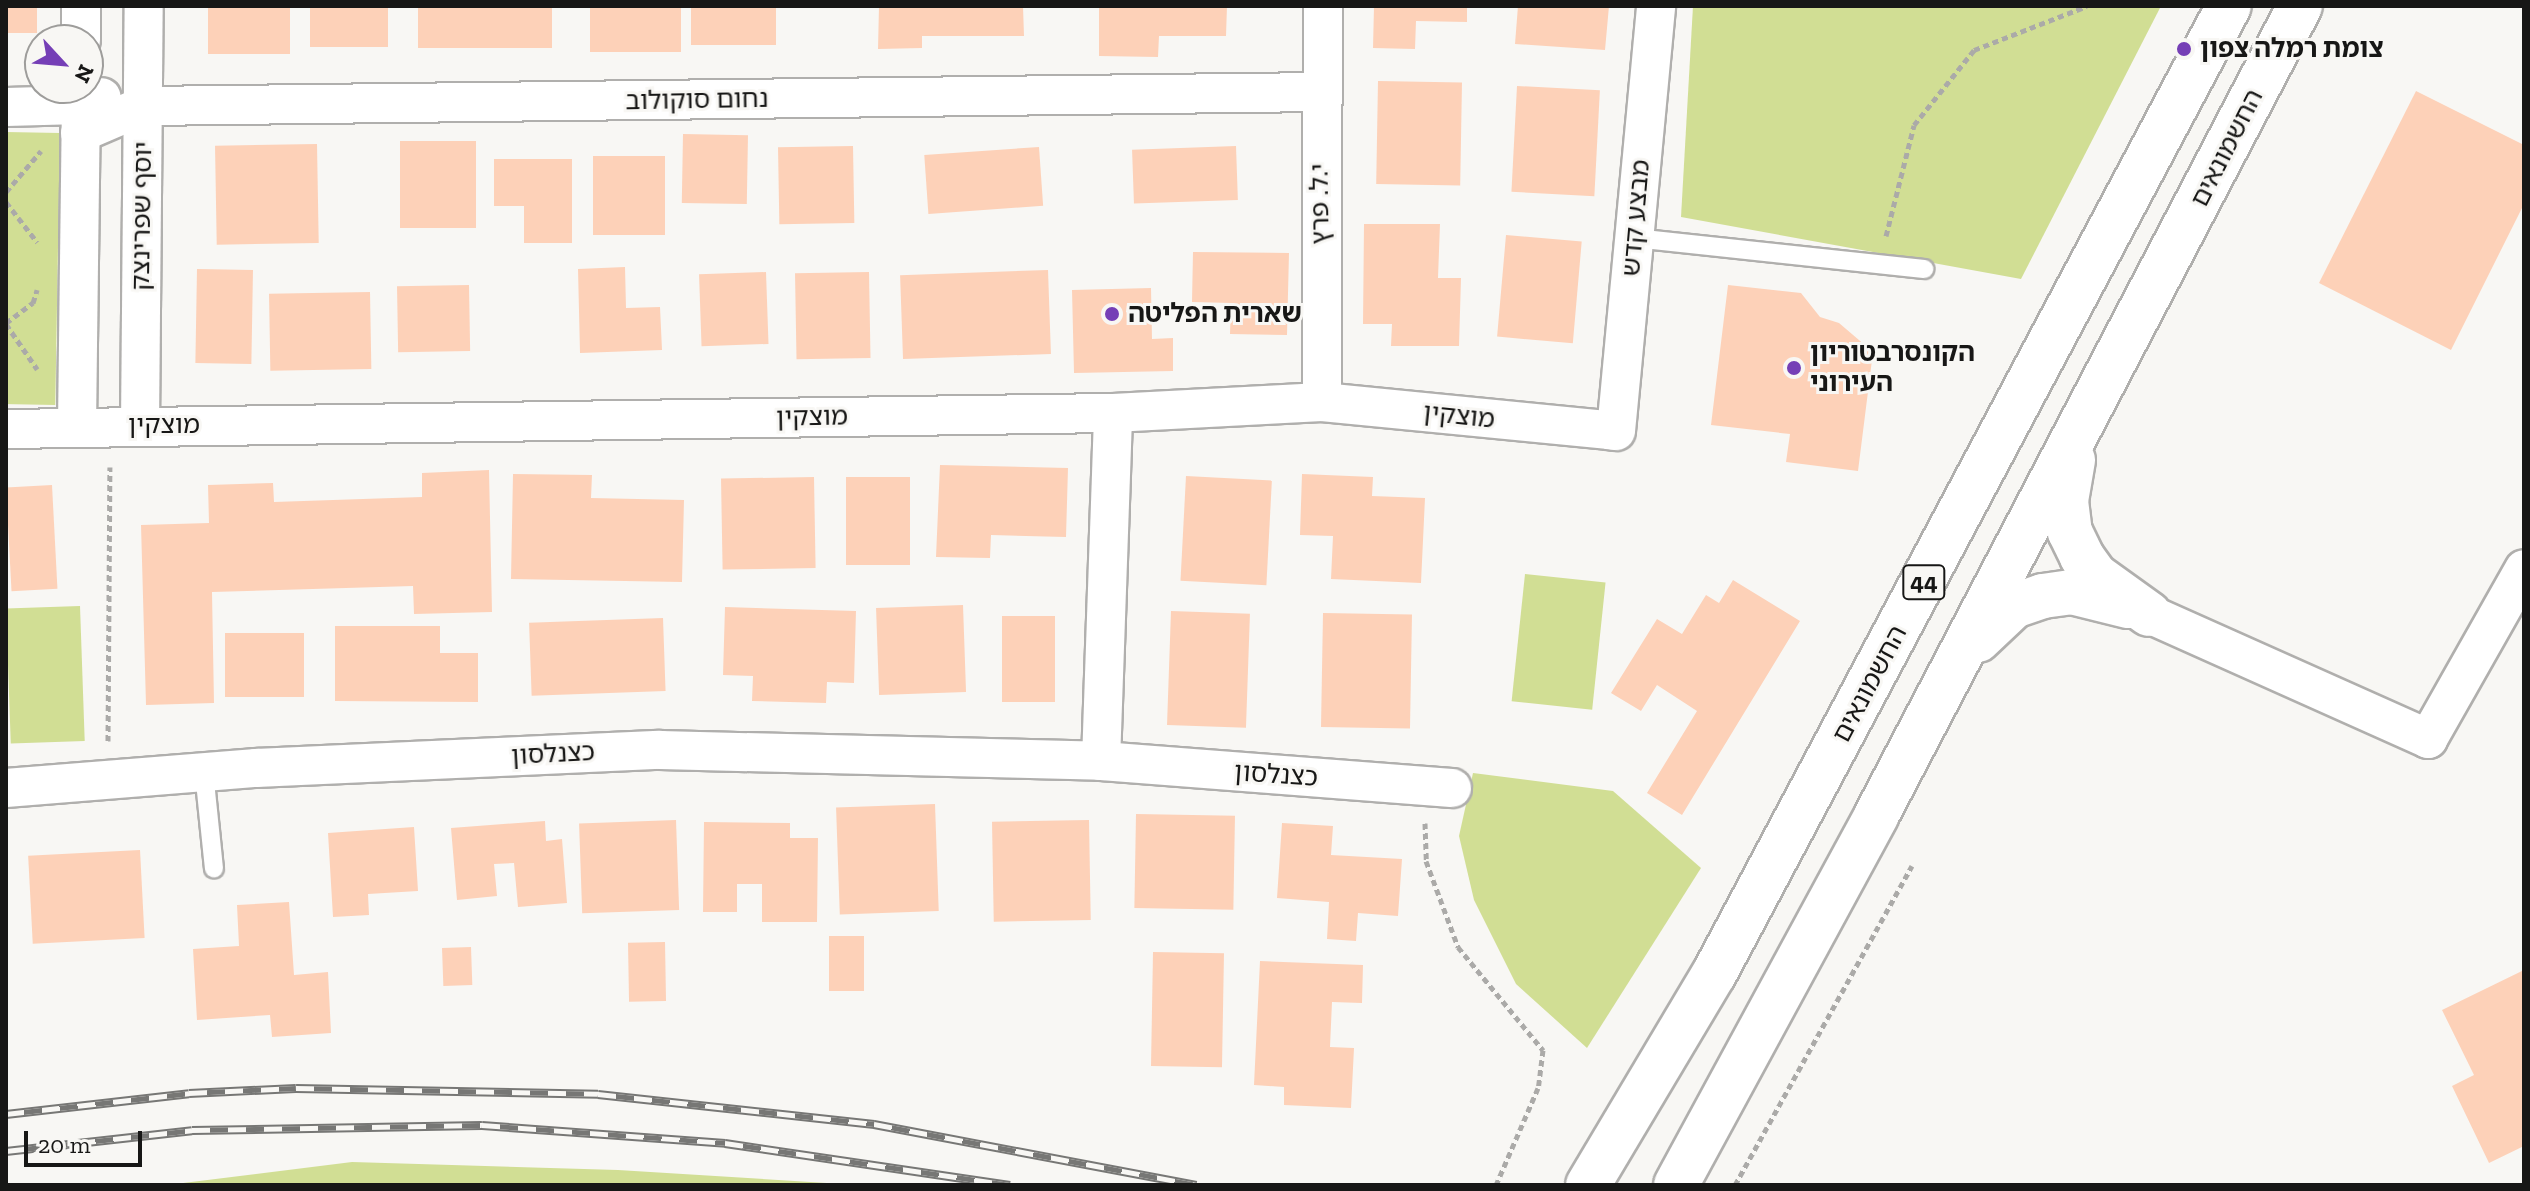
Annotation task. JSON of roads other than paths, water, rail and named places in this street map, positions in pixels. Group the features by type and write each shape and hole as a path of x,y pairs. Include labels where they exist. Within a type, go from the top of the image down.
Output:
{"highway":[{"name":"החשמונאים","path":"1599,1168 1729,946 2229,6"},
{"name":"החשמונאים","path":"1676,1185 2102,387 2291,18"},
{"path":"2102,387 2068,476 2070,532 2096,576 2149,614"},
{"path":"1952,671 2014,606 2043,596 2071,592 2149,614"}],"street":[{"name":"יוסף שפרינצק","path":"109,426 143,94 144,6"},
{"name":"י.ל. פרץ","path":"1322,402 1319,92 1323,6"},
{"name":"מבצע קדש","path":"1616,431 1656,6"},
{"name":"נחום סוקולוב","path":"6,107 80,109 143,94 1319,92"},
{"path":"80,109 109,426"},
{"name":"מוצקין","path":"6,429 1113,413 1322,402 1616,431"},
{"path":"1101,761 1113,413"},
{"path":"2149,614 2428,739 2524,569"},
{"name":"כצנלסון","path":"6,788 204,772 660,750 1101,761 1438,787"}],"lane":[{"path":"1634,238 1924,269"},
{"path":"204,772 214,868"}],"railway":[{"path":"6,1114 189,1093 296,1088 598,1094 874,1124 1196,1185"},
{"path":"6,1151 192,1130 482,1125 725,1143 1010,1185"}],"place":[{"name":"צומת רמלה צפון","path":"2184,49"},
{"name":"שארית הפליטה","path":"1112,314"},
{"name":"הקונסרבטוריון העירוני","path":"1794,368"}]}
